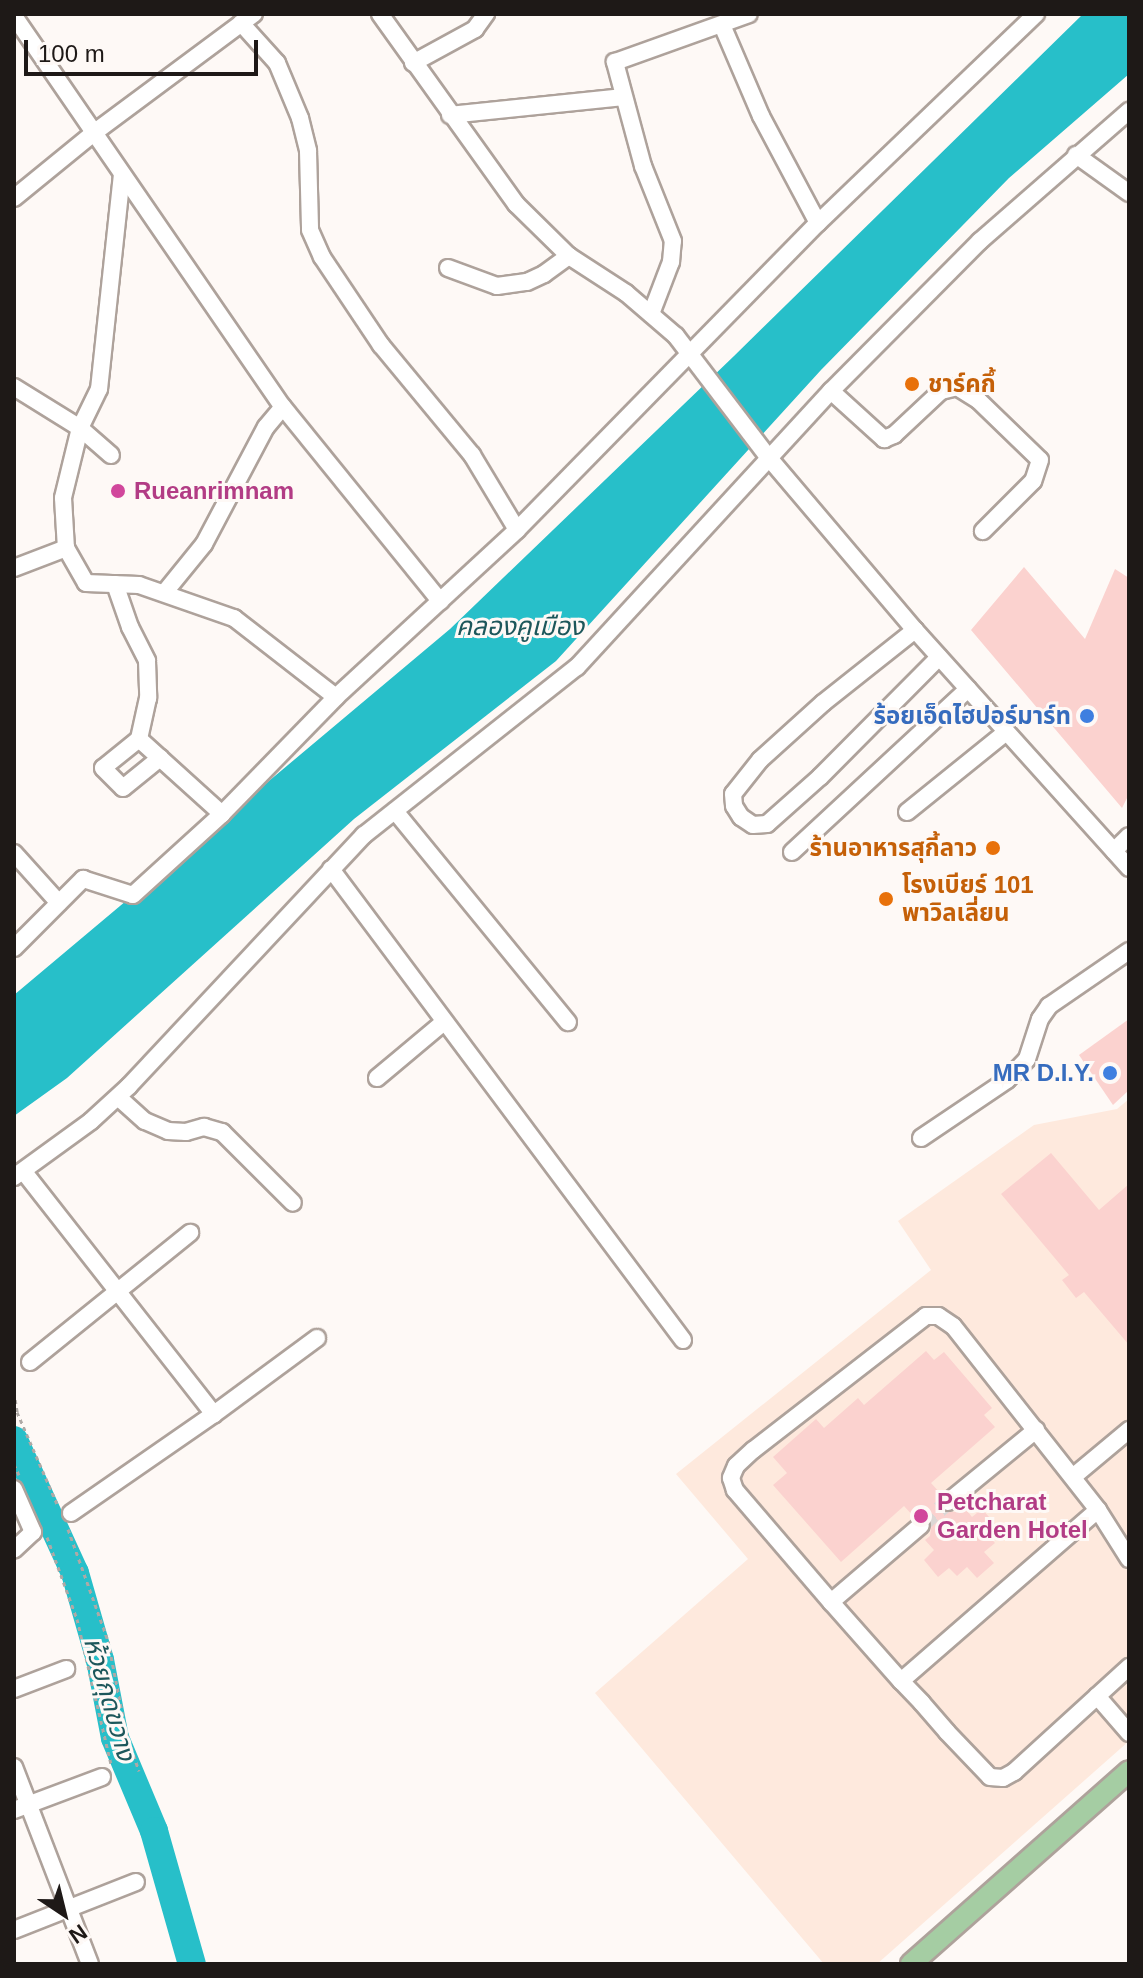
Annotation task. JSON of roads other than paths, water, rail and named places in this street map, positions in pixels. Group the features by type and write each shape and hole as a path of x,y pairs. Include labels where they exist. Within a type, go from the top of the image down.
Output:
{"main road":[{"path":"911,1964 1129,1771"}],"street":[{"path":"380,14 516,204 569,256 651,314 691,353 766,453 915,630 1129,868"},
{"path":"413,63 475,29 486,14"},
{"path":"651,314 671,262 673,241 643,166 615,62 749,14"},
{"path":"14,16 283,407 440,601"},
{"path":"14,948 83,879 133,895 222,814 336,697 517,530 818,223 1027,16"},
{"path":"14,198 95,132 248,18 277,63 300,118 308,151 310,230 322,257 381,345 472,455 517,530"},
{"path":"722,25 761,116 818,223"},
{"path":"450,115 623,97"},
{"path":"214,1414 19,1174 118,1097 331,869 395,811 577,667 766,453 980,241 1129,111"},
{"path":"1076,155 1129,193"},
{"path":"122,174 99,389 80,428 63,498 66,548 86,583 165,592 234,618 336,697"},
{"path":"448,268 497,286 527,282 569,256"},
{"path":"14,387 80,428 111,455"},
{"path":"831,391 884,439 894,435 941,391 957,387 978,400 1024,442 1040,460 1039,470 983,531"},
{"path":"165,592 204,544 266,427 283,407"},
{"path":"14,568 66,548"},
{"path":"115,584 130,627 147,661 148,698 139,739 103,768 123,788 160,758"},
{"path":"915,630 823,703 760,760 733,794 734,806 741,817 753,825 767,824 820,777 939,657"},
{"path":"792,852 968,689"},
{"path":"907,812 1006,732"},
{"path":"139,739 222,814"},
{"path":"395,811 568,1022"},
{"path":"1114,851 1129,836"},
{"path":"14,853 59,903"},
{"path":"331,869 683,1340"},
{"path":"921,1138 1007,1080 1027,1059 1040,1019 1049,1006 1129,951"},
{"path":"377,1078 444,1022"},
{"path":"118,1097 145,1121 168,1131 186,1132 204,1127 222,1132 293,1203"},
{"path":"30,1362 190,1233"},
{"path":"1127,1672 1014,1772 1003,1778 990,1777 831,1602 735,1490 731,1478 736,1466 753,1450 926,1316 938,1316 953,1326 1074,1476 1129,1559"},
{"path":"64,1512 214,1414 317,1338"},
{"path":"948,1502 1036,1430"},
{"path":"1074,1476 1129,1430"},
{"path":"14,1550 33,1532 17,1483"},
{"path":"901,1681 1098,1510"},
{"path":"831,1602 921,1525"},
{"path":"14,1689 66,1669"},
{"path":"1097,1696 1129,1733"},
{"path":"14,1767 22,1807 69,1909 90,1964"},
{"path":"22,1807 108,1777"},
{"path":"14,1930 136,1882"}],"water":[{"name":"คลองคูเมือง","path":"1083,14 1129,14 1129,74 1009,178 821,370 556,661 354,819 67,1078 14,1116 14,995 450,629"}],"waterway":[{"name":"ห้วยกุดขวาง","path":"14,1440 75,1573 100,1660 115,1738 154,1831 192,1964"}],"tunnel":[{"path":"921,1525 948,1502"}],"place":[{"name":"ชาร์คกึ้","path":"912,384"},
{"name":"Rueanrimnam","path":"118,491"},
{"name":"ร้อยเอ็ดไฮปอร์มาร์ท","path":"1087,716"},
{"name":"ร้านอาหารสุกี้ลาว","path":"993,848"},
{"name":"โรงเบียร์ 101 พาวิลเลี่ยน","path":"886,899"},
{"name":"MR D.I.Y.","path":"1110,1073"},
{"name":"Petcharat Garden Hotel","path":"921,1516"}]}
